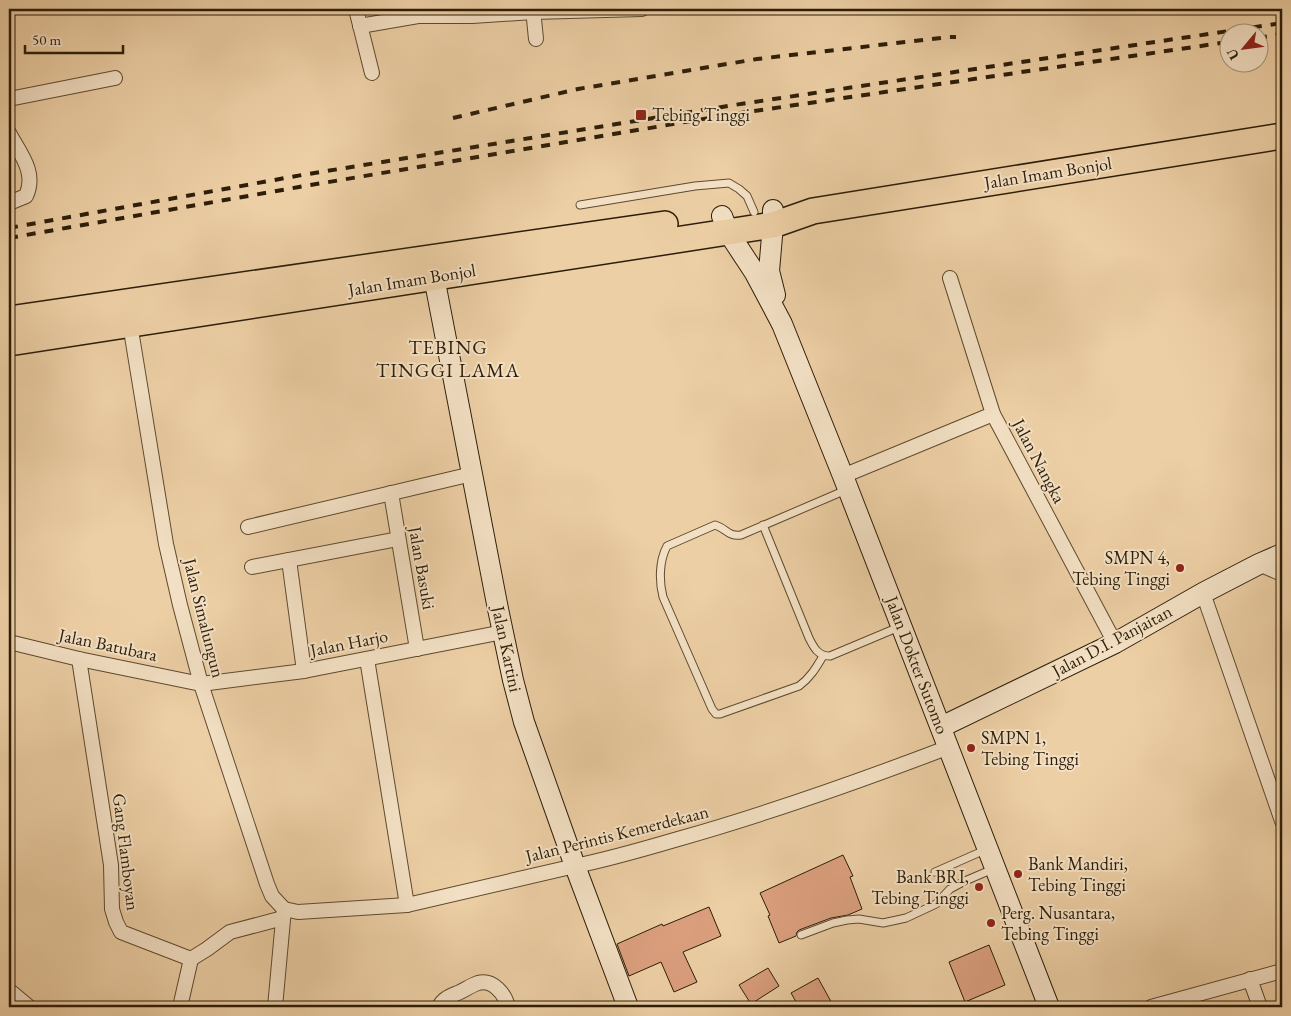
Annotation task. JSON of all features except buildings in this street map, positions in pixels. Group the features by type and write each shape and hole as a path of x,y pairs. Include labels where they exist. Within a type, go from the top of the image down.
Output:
{"highway":[{"name":"Jalan Imam Bonjol","path":"9,319 432,267 725,224 767,216 780,209 813,210 1282,136"},
{"name":"Jalan Imam Bonjol","path":"9,343 130,324 432,267"}],"street":[{"path":"356,9 372,73"},
{"path":"360,26 418,16 472,12 642,9"},
{"path":"533,11 536,39"},
{"path":"9,99 115,78"},
{"path":"9,133 28,168 30,181 26,196 9,203"},
{"name":"Jalan Dokter Sutomo","path":"767,216 769,271 782,324"},
{"name":"Jalan Dokter Sutomo","path":"725,224 756,274 782,324 846,482 1049,1007"},
{"name":"Jalan Kartini","path":"432,267 503,632 524,722 574,866 628,1007"},
{"path":"950,278 993,414"},
{"name":"Jalan Simalungun","path":"130,324 166,544 180,605 201,684 267,884 272,896 284,914"},
{"name":"Jalan Nangka","path":"846,482 993,414 1115,642"},
{"path":"248,527 472,474"},
{"name":"Jalan Basuki","path":"391,493 417,649"},
{"path":"252,567 398,539"},
{"name":"Jalan D.I. Panjaitan","path":"941,727 1115,642 1203,593 1282,554"},
{"path":"289,560 304,671"},
{"path":"1259,564 1282,574"},
{"path":"1203,593 1282,821"},
{"name":"Jalan Harjo","path":"201,684 304,671 503,632"},
{"name":"Jalan Batubara","path":"9,642 79,660 201,684"},
{"path":"367,659 407,905"},
{"name":"Gang Flamboyan","path":"79,660 111,864 112,909 116,922 121,932 191,959"},
{"name":"Jalan Perintis Kemerdekaan","path":"284,914 407,905 603,861 731,824 881,773 949,747"},
{"path":"180,1007 191,959 230,932 284,914 275,1007"},
{"path":"1151,1007 1282,971"},
{"path":"1250,979 1260,1007"},
{"path":"439,1007 444,999 478,983 489,983 506,998 508,1007"},
{"path":"11,992 29,1007"}],"lane":[{"path":"580,205 695,186 729,183 739,189 767,216"},
{"path":"823,656 815,671 799,686 716,714 712,709 663,597 659,577 667,546 715,525 720,526 734,536 741,535 846,482"},
{"path":"763,525 809,638 815,650 823,656 830,656 902,626"},
{"path":"935,872 988,848"},
{"path":"801,936 833,923 847,920 859,919 883,923 906,918 936,904 950,889 996,868"}],"railway":[{"path":"9,228 302,175 734,105 1282,23"},
{"path":"1268,36 1282,34"},
{"path":"453,118 578,89 757,59 956,37"},
{"path":"9,238 727,115 1218,43"}],"place":[{"name":"Tebing Tinggi","path":"641,115"},
{"name":"SMPN 4, Tebing Tinggi","path":"1180,568"},
{"name":"SMPN 1, Tebing Tinggi","path":"971,748"},
{"name":"Bank Mandiri, Tebing Tinggi","path":"1018,874"},
{"name":"Bank BRI, Tebing Tinggi","path":"979,887"},
{"name":"Perg. Nusantara, Tebing Tinggi","path":"991,923"}],"district":[{"name":"TEBING TINGGI LAMA","path":"448,358"}]}
